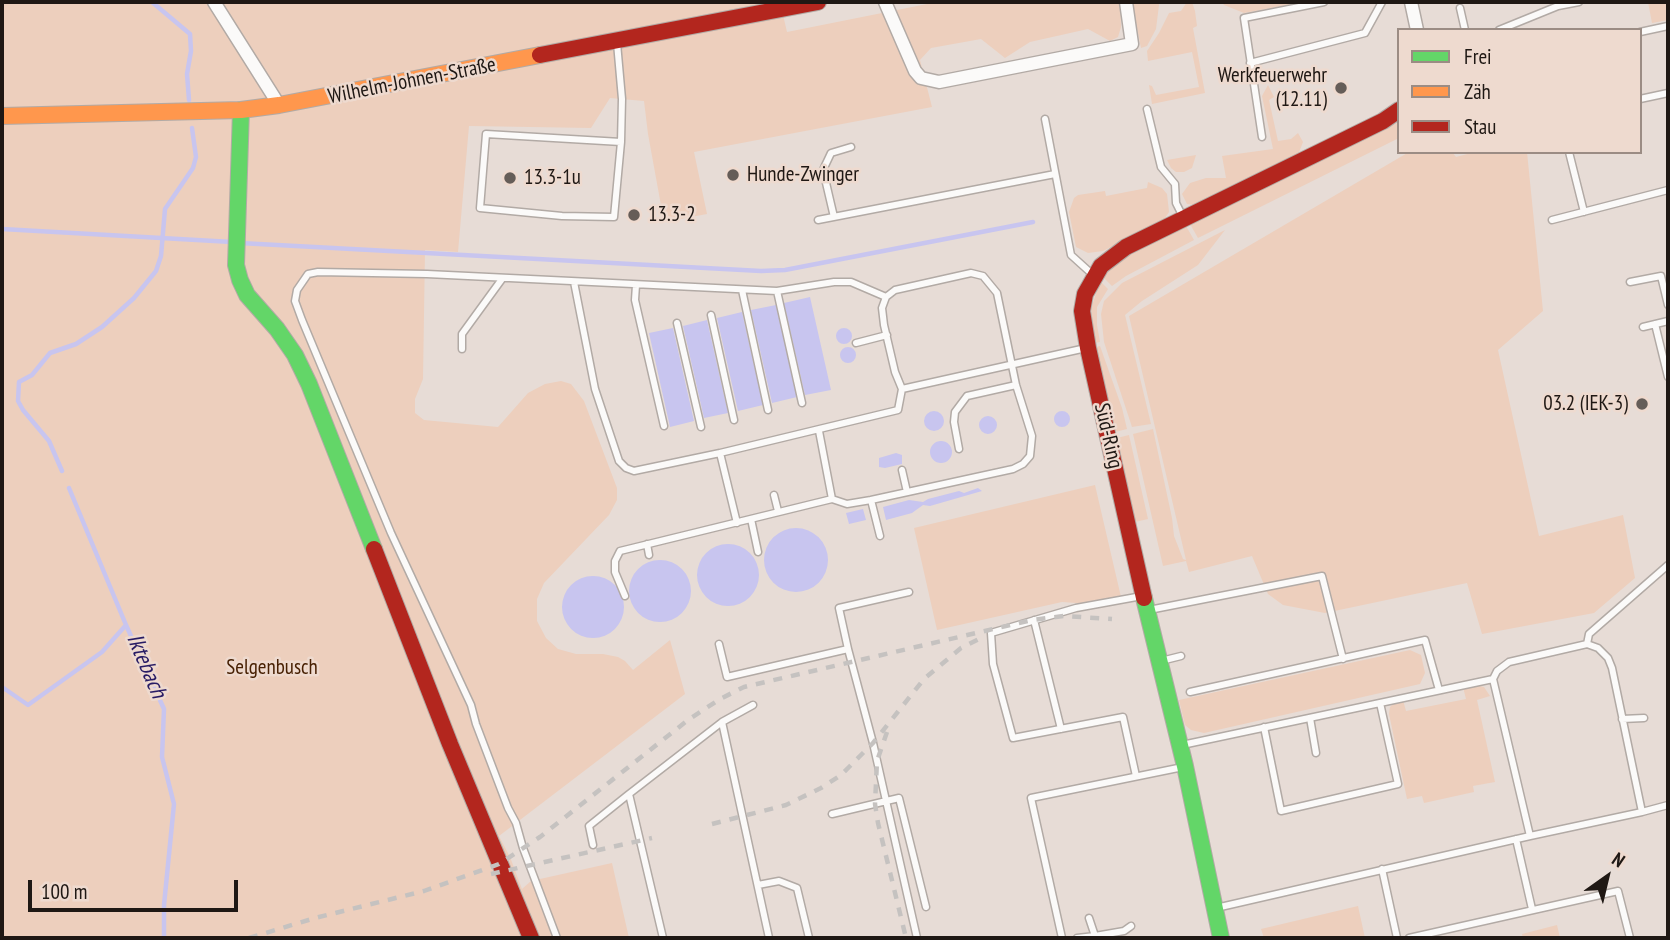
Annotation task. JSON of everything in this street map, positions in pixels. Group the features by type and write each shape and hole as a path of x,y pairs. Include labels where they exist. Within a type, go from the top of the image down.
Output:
{"street":[{"path":"214,2 279,105"},
{"name":"Wilhelm-Johnen-Straße","path":"2,116 241,110 279,105 818,2"},
{"path":"885,2 915,71 921,78 939,82 1132,44 1126,2"},
{"path":"1411,2 1417,28"},
{"path":"241,110 237,260 240,280 247,295 277,329 295,355 309,384 450,744 531,938"},
{"name":"Süd-Ring","path":"1222,938 1088,348 1082,311 1085,293 1101,266 1126,247 1397,111"}],"lane":[{"path":"1262,137 1244,19 1324,2"},
{"path":"1250,63 1365,33 1382,2"},
{"path":"1504,28 1558,6 1579,2"},
{"path":"1460,8 1465,28"},
{"path":"1642,32 1668,26"},
{"path":"617,41 623,90 621,142 614,217 562,216 480,208 486,134 621,142"},
{"path":"1642,99 1668,93"},
{"path":"1147,109 1161,167 1175,184 1176,203 1184,219"},
{"path":"1045,119 1071,255 1094,275"},
{"path":"834,217 824,170 831,153 851,147"},
{"path":"1570,154 1584,212"},
{"path":"818,220 1055,174"},
{"path":"1552,220 1668,190"},
{"path":"557,938 471,705 391,533 295,301 301,282 308,274 318,272 427,274 777,291 851,282 886,297"},
{"path":"574,282 595,389 619,461 626,468 635,471 720,453 898,410 902,389 895,372 882,308 886,297 895,290 971,273 983,276 997,293 1016,384 1032,436 1030,456 1023,464 1013,469 847,504 832,499 620,551 615,561 615,572 625,596"},
{"path":"1630,282 1661,276 1668,305"},
{"path":"462,349 462,334 502,279"},
{"path":"636,285 635,300 664,426"},
{"path":"742,290 768,410"},
{"path":"777,291 802,403"},
{"path":"711,315 734,420"},
{"path":"1643,327 1668,321"},
{"path":"677,323 701,427"},
{"path":"1656,324 1668,377"},
{"path":"856,343 887,335"},
{"path":"902,389 1088,348"},
{"path":"959,449 955,412 967,396 1016,384"},
{"path":"819,431 832,499"},
{"path":"720,453 737,523"},
{"path":"902,470 907,492"},
{"path":"774,495 778,511"},
{"path":"871,500 880,536"},
{"path":"751,519 758,552"},
{"path":"647,544 649,555"},
{"path":"1587,644 1589,634 1668,565"},
{"path":"1136,776 1123,717 1013,738 993,664 991,633 1076,608 1146,603 1322,576 1343,659"},
{"path":"909,592 839,608 887,801 917,938"},
{"path":"1034,620 1060,729"},
{"path":"1190,692 1425,640 1439,690"},
{"path":"719,644 727,677 848,649"},
{"path":"1530,836 1493,679 1497,671 1509,662 1587,644 1598,648 1608,657 1612,668 1642,812"},
{"path":"1159,662 1181,656"},
{"path":"1180,745 1493,679"},
{"path":"1264,727 1281,811 1398,784 1380,703"},
{"path":"593,845 589,826 722,722 753,705"},
{"path":"1310,718 1316,753"},
{"path":"1622,719 1644,718"},
{"path":"722,722 769,938"},
{"path":"1062,938 1031,798 1185,766"},
{"path":"629,794 663,938"},
{"path":"832,814 900,798 926,907"},
{"path":"1214,908 1668,805"},
{"path":"1516,839 1532,909"},
{"path":"1382,869 1397,938"},
{"path":"758,885 779,881 797,888 809,938"},
{"path":"1409,938 1618,891 1630,938"},
{"path":"1089,918 1096,936"},
{"path":"1077,938 1124,932 1131,926"},
{"path":"1445,930 1447,938"}],"green space":[{"name":"Selgenbusch","path":"2,2 780,2 787,32 937,2 1120,2 1121,27 1118,37 1110,41 1088,29 1030,42 1005,58 981,39 931,48 920,60 932,107 694,152 707,214 664,222 644,101 610,98 591,128 469,126 458,252 425,250 423,379 415,399 415,413 424,420 498,427 528,393 545,384 561,381 571,384 584,401 617,488 617,500 609,515 544,583 537,599 537,621 546,638 558,649 576,654 618,657 633,670 670,640 685,694 499,836 522,889 531,881 612,863 629,938 2,938"},
{"path":"1132,2 1158,2 1159,5 1156,29 1147,46 1141,48"},
{"path":"1187,2 1192,2 1195,11 1197,26 1193,28 1205,93 1152,104 1149,85 1156,95 1199,87 1192,52 1148,61 1147,51 1169,13 1181,11"},
{"path":"1222,2 1304,2 1244,13"},
{"path":"1648,2 1668,2 1668,20 1652,23"},
{"path":"1268,85 1274,97 1269,100 1278,141 1291,139 1298,133 1303,142 1298,155 1195,205 1187,204 1182,194 1190,183 1206,178 1226,178 1222,156 1273,149 1262,96"},
{"path":"1397,123 1397,139 1198,238 1190,224"},
{"path":"1406,154 1454,154 1456,157 1467,154 1527,154 1543,311 1498,350 1539,536 1623,515 1635,578 1594,613 1482,634 1467,583 1325,613 1283,605 1268,594 1252,556 1189,572 1186,561 1163,566 1133,434 1153,429 1174,536 1183,559 1186,560 1129,316"},
{"path":"1196,155 1192,168 1184,172 1176,172 1167,160"},
{"path":"1148,182 1162,188 1167,194 1169,212 1163,221 1103,251 1088,253 1076,247 1069,212 1074,198 1105,191 1106,196 1147,188"},
{"path":"1186,226 1194,240 1112,286 1103,277 1120,260"},
{"path":"1225,230 1198,265 1125,315 1151,424 1132,427 1104,342 1101,314 1104,301 1122,283"},
{"path":"1100,281 1108,289 1097,307 1100,342 1095,343 1091,309"},
{"path":"1100,346 1127,429 1115,432 1096,347"},
{"path":"1129,435 1148,519 1135,522 1117,438"},
{"path":"1095,485 1121,597 1091,604 1062,602 937,630 914,528"},
{"path":"1410,650 1421,655 1425,673 1420,684 1204,733 1191,730 1185,725 1179,700"},
{"path":"1463,687 1484,687 1490,696 1477,700 1495,782 1473,786 1474,792 1424,803 1422,796 1407,799 1389,714 1390,707 1403,700 1406,711 1466,699"},
{"path":"1358,906 1365,938 1264,938 1261,929"},
{"path":"1557,925 1560,938 1523,938 1522,934"}],"water":[{"path":"810,297 831,390 805,395 784,303"},
{"path":"776,305 797,397 772,403 751,310"},
{"path":"742,312 763,405 738,411 717,318"},
{"path":"707,320 728,413 704,418 683,326"},
{"path":"673,328 694,421 670,427 649,333"},
{"path":"844,328 852,336 844,344 836,336"},
{"path":"848,347 854,349 854,361 848,363 842,361 840,355 842,349"},
{"path":"930,411 938,411 944,421 938,431 930,431 924,425 924,417"},
{"path":"1062,411 1068,413 1068,425 1062,427 1056,425 1054,419 1056,413"},
{"path":"984,416 992,416 997,425 995,432 984,434 979,429 979,421"},
{"path":"941,441 949,444 952,452 949,460 941,463 933,460 930,452 933,444"},
{"path":"896,453 902,455 902,464 879,467 879,458"},
{"path":"978,488 982,491 930,506 923,505 912,513 886,520 883,507 909,500 923,502"},
{"path":"863,509 866,520 849,524 846,513"},
{"path":"796,528 814,534 822,542 828,560 822,578 814,586 796,592 778,586 770,578 764,560 770,542 778,534"},
{"path":"722,544 734,544 750,553 757,563 757,587 750,597 734,606 722,606 711,601 702,592 697,581 697,569 702,558 711,549"},
{"path":"654,560 666,560 682,569 689,579 689,603 682,613 666,622 654,622 643,617 634,608 629,597 629,585 634,574 643,565"},
{"path":"587,576 599,576 615,585 622,595 622,619 615,629 599,638 587,638 576,633 567,624 562,613 562,601 567,590 576,581"}],"waterway":[{"name":"Iktebach","path":"152,2 190,34 191,51 187,74 189,100"},
{"name":"Iktebach","path":"62,471 49,441 18,401 19,382 32,375 50,353 76,344 102,327 134,298 156,271 161,256 165,209 193,168 196,157 192,128"},
{"path":"240,243 761,271 785,270 1033,222"},
{"path":"2,229 232,242"},
{"name":"Iktebach","path":"69,488 164,709 162,757 174,804 164,905 164,938"},
{"path":"2,687 28,705 102,652 126,625"}],"railway":[{"path":"249,938 315,918 424,891 499,864 540,837 688,720 744,687 1032,620 1064,616 1112,619"},
{"path":"712,824 786,805 841,775 873,743 924,679 961,648 983,637"},
{"path":"887,732 877,761 875,804 906,938"},
{"path":"491,874 652,838"}],"traffic: fast":[{"path":"241,110 236,265 240,280 247,295 277,329 295,355 374,549"},
{"path":"1144,598 1185,766 1221,938"}],"traffic: slow":[{"path":"2,116 241,110 540,55"}],"traffic: jam":[{"path":"540,55 818,2"},
{"path":"1144,598 1088,348 1082,311 1085,294 1101,266 1126,247 1383,121 1397,111"},
{"path":"374,549 450,744 531,938"}],"place":[{"name":"Werkfeuerwehr (12.11)","path":"1341,88"},
{"name":"Hunde-Zwinger","path":"733,175"},
{"name":"13.3-1u","path":"510,178"},
{"name":"13.3-2","path":"634,215"},
{"name":"03.2 (IEK-3)","path":"1642,404"}]}
